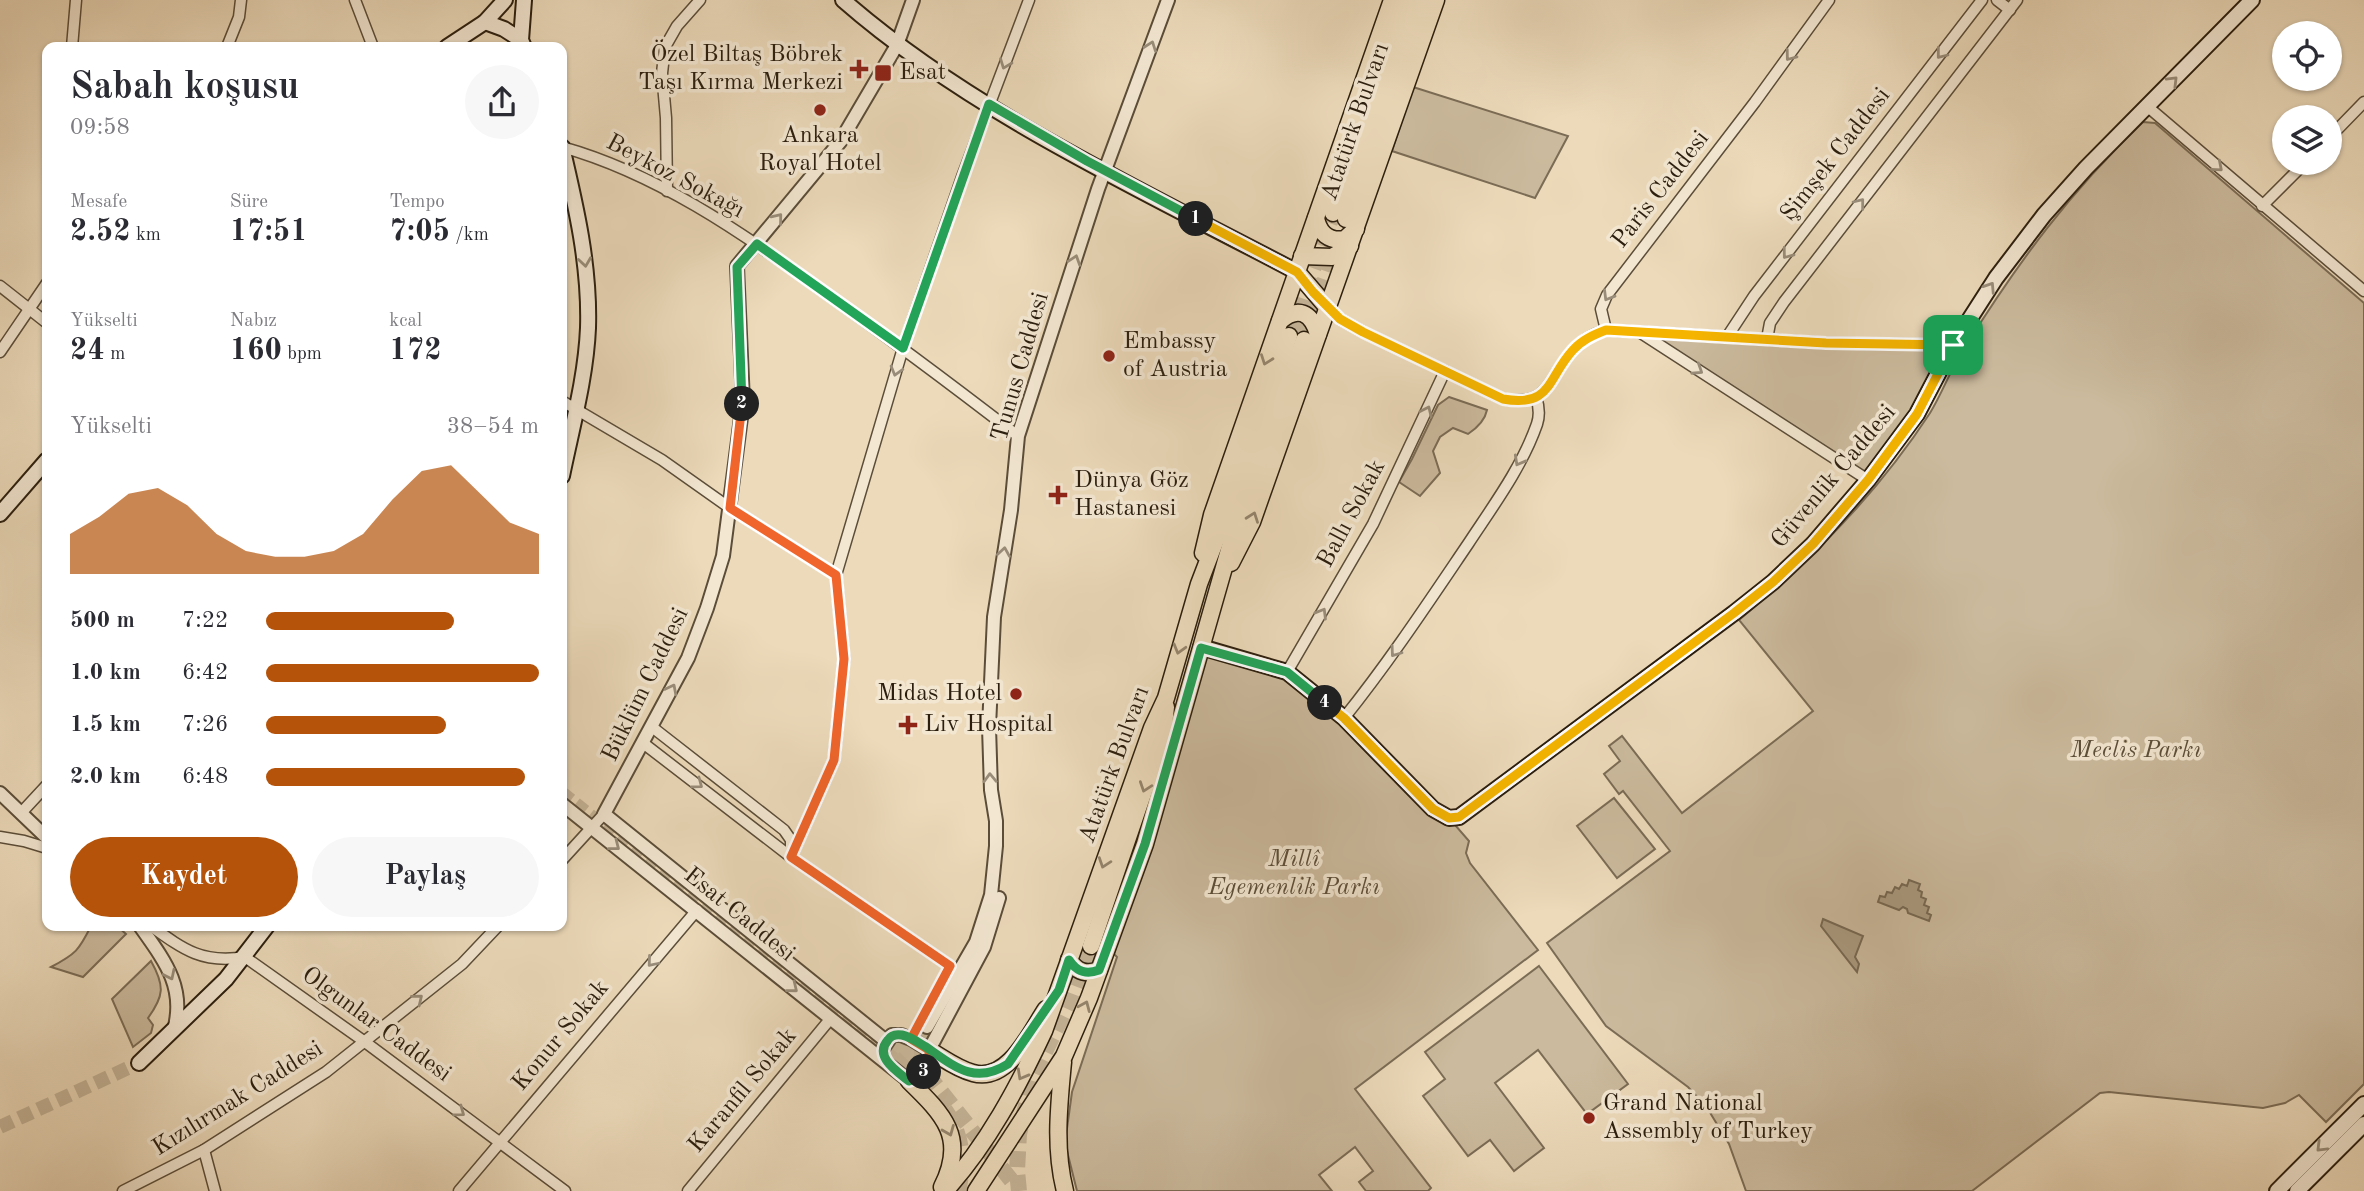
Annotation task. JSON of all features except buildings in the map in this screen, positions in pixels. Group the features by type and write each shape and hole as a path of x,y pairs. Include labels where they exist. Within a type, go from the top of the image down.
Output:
{"main road":[{"path":"455,42 485,22 505,0"},
{"path":"523,42 524,0"},
{"path":"843,0 897,45 989,104 1105,170 1297,272 1327,307"},
{"path":"1199,584 1212,515 1392,0"},
{"name":"Atatürk Bulvarı","path":"1345,220 1407,0"},
{"name":"Atatürk Bulvarı","path":"1345,220 1423,0"},
{"path":"1317,218 1321,232 1332,239 1345,239 1345,220 1436,0"},
{"name":"Güvenlik Caddesi","path":"1344,718 1433,809 1449,818 1459,817 1734,613 1773,582 1813,544 1868,480 1917,414 1953,345 2017,248 2044,215 2086,168 2252,0"},
{"path":"485,22 504,29 520,42"},
{"path":"567,169 586,269 588,329 577,408 567,453"},
{"path":"1304,336 1327,307 1350,246 1345,220"},
{"path":"1302,256 1332,257 1350,246"},
{"path":"1280,321 1291,313 1303,313 1310,318 1304,336"},
{"name":"Atatürk Bulvarı","path":"976,1191 1064,1056 1099,970 1145,844 1222,577 1252,522 1304,336"},
{"name":"Atatürk Bulvarı","path":"945,1191 973,1160 1035,1052 1147,740 1166,698 1199,584 1245,464 1304,336"},
{"path":"0,514 42,466"},
{"path":"1201,648 1287,672 1344,718"},
{"path":"1091,947 1163,735 1166,698"},
{"path":"137,1060 174,1030 245,957 263,931"},
{"path":"1069,960 1077,970 1099,970"},
{"path":"929,1050 974,1074 996,1072 1008,1064 1059,990"},
{"path":"1064,1056 1058,1111 1058,1144 1060,1172 1065,1191"},
{"path":"909,1081 936,1108 952,1135 953,1160 939,1191"},
{"path":"2277,1191 2364,1104"},
{"path":"2297,1191 2364,1124"}],"street":[{"path":"72,42 76,0"},
{"path":"229,42 239,17 241,0"},
{"path":"355,0 371,42"},
{"path":"667,191 662,73 665,47 677,26 700,0"},
{"name":"Büklüm Caddesi","path":"604,814 688,658 723,556 743,402 737,267 841,142 897,45 913,0"},
{"path":"791,857 834,760 844,659 836,575 903,348 989,104 1029,0"},
{"name":"Tunus Caddesi","path":"927,1027 976,942 991,895 996,846 989,727 994,617 1011,510 1018,436 1105,170 1168,0"},
{"name":"Paris Caddesi","path":"1606,330 1601,309 1607,295 1829,0"},
{"name":"Şimşek Caddesi","path":"1727,337 1754,296 1982,0"},
{"path":"1997,0 2010,10"},
{"name":"Şimşek Caddesi","path":"1767,339 1770,323 1784,302 2017,0"},
{"path":"2342,125 2364,102"},
{"path":"2148,107 2364,292"},
{"name":"Beykoz Sokağı","path":"567,148 591,155 667,191 757,244 903,348 1018,436"},
{"path":"2263,206 2293,175"},
{"path":"0,286 42,319"},
{"path":"0,352 42,291"},
{"path":"1327,307 1340,319 1363,332 1503,399 1517,402 1536,397 1544,391 1572,351 1587,338 1606,330 1826,343 1953,345"},
{"path":"1641,333 1868,480"},
{"name":"Ballı Sokak","path":"1287,672 1373,524 1445,371"},
{"path":"1344,718 1411,630 1510,478 1538,421 1539,407 1536,397"},
{"path":"567,403 662,460 730,508 836,575"},
{"path":"652,727 784,830 791,840 791,857"},
{"path":"643,743 791,857 950,966 911,1039"},
{"path":"719,800 729,786"},
{"path":"21,813 42,790"},
{"path":"0,793 42,833"},
{"name":"Esat Caddesi","path":"567,808 909,1081"},
{"path":"567,855 604,814"},
{"name":"Esat Caddesi","path":"604,814 886,1041"},
{"path":"0,837 42,846"},
{"name":"Tunus Caddesi","path":"929,1050 984,947 999,895 1001,859 996,846"},
{"name":"Konur Sokak","path":"459,1191 697,910"},
{"path":"143,931 163,960 176,987 179,1008 174,1030"},
{"path":"159,931 195,954 218,960 245,957"},
{"name":"Kızılırmak Caddesi","path":"123,1191 204,1150 305,1086 462,964 493,931"},
{"name":"Olgunlar Caddesi","path":"245,957 365,1042 565,1191"},
{"name":"Karanfil Sokak","path":"688,1191 831,1018"},
{"path":"888,1064 883,1048 892,1035 911,1039 929,1050 926,1069 916,1079 909,1081"},
{"path":"204,1150 215,1191"}],"green space":[{"path":"1413,87 1568,136 1535,198 1392,151"},
{"name":"Meclis Parkı","path":"2143,122 2155,123 2364,303 2364,1084 2326,1122 2299,1095 2285,1103 2263,1108 2100,1093 1972,1191 1746,1191 1729,1144 1706,1106 1688,1087 1606,1026 1547,943 1670,851 1623,791 1619,794 1604,774 1620,761 1609,746 1622,736 1682,813 1813,711 1739,620 1818,549 1888,471 1930,413 1960,355 2026,257 2068,202"},
{"path":"1641,333 1953,345 1868,480"},
{"path":"1449,397 1487,410 1486,414 1480,424 1468,434 1453,428 1440,437 1433,451 1440,473 1420,496 1399,482 1438,405"},
{"name":"Millî Egemenlik Parkı","path":"1201,647 1287,672 1449,818 1469,841 1466,853 1470,863 1538,950 1355,1089 1431,1188 1428,1191 1366,1191 1359,1182 1373,1171 1355,1147 1319,1175 1332,1191 1077,1191 1065,1143 1072,1092 1117,957 1114,954"},
{"path":"1614,798 1655,849 1617,878 1577,826"},
{"path":"88,931 123,931 126,934 83,977 51,967 76,951"},
{"path":"151,961 159,977 160,997 148,1018 153,1025 151,1033 133,1047 112,999"},
{"path":"1539,966 1628,1084 1587,1114 1538,1050 1495,1083 1544,1148 1514,1171 1490,1140 1468,1156 1423,1096 1445,1079 1425,1052"},
{"path":"892,1035 929,1050 916,1079 884,1057 883,1048"}],"shaded area":[{"path":"1909,880 1920,884 1918,890 1922,892 1921,897 1926,899 1924,905 1929,907 1927,913 1931,915 1929,921 1908,913 1903,907 1899,910 1878,902 1880,896 1885,897 1887,892 1892,893 1895,887 1899,889 1902,884 1907,886"},
{"path":"1823,919 1863,936 1855,957 1859,964 1857,972 1821,926"}],"tunnel":[{"path":"1289,336 1333,213"},
{"path":"1304,340 1346,219"},
{"path":"567,796 894,1058"},
{"path":"1019,1191 1019,1134 1033,1077 1072,996 1091,946"},
{"path":"927,1027 922,1050 927,1074 1019,1190"},
{"path":"894,1058 920,1084"},
{"path":"0,1127 139,1063"},
{"path":"945,1110 956,1129 961,1149 958,1191"}],"place":[{"name":"Özel Biltaş Böbrek Taşı Kırma Merkezi","path":"859,69"},
{"name":"Esat","path":"883,73"},
{"name":"Ankara Royal Hotel","path":"820,110"},
{"name":"Embassy of Austria","path":"1109,356"},
{"name":"Dünya Göz Hastanesi","path":"1058,495"},
{"name":"Midas Hotel","path":"1016,694"},
{"name":"Liv Hospital","path":"908,725"},
{"name":"Grand National Assembly of Turkey","path":"1589,1118"}],"route":[{"path":"1953,345 1826,343 1606,330 1593,334 1572,351 1552,381 1536,397 1517,402 1503,399 1340,319 1297,272 1087,161 989,104 903,348 757,244 737,267 743,402 730,508 836,575 844,659 834,760 791,857 950,966 911,1039 929,1050 926,1069 922,1075 909,1081 888,1064 883,1048 886,1041 892,1035 901,1035 911,1039 919,1043 953,1065 974,1074 996,1072 1008,1064 1059,990 1069,960 1077,970 1088,973 1099,970 1145,844 1201,648 1287,672 1344,718 1440,815 1459,817 1734,613 1773,582 1813,544 1868,480 1917,414 1953,345"}]}
